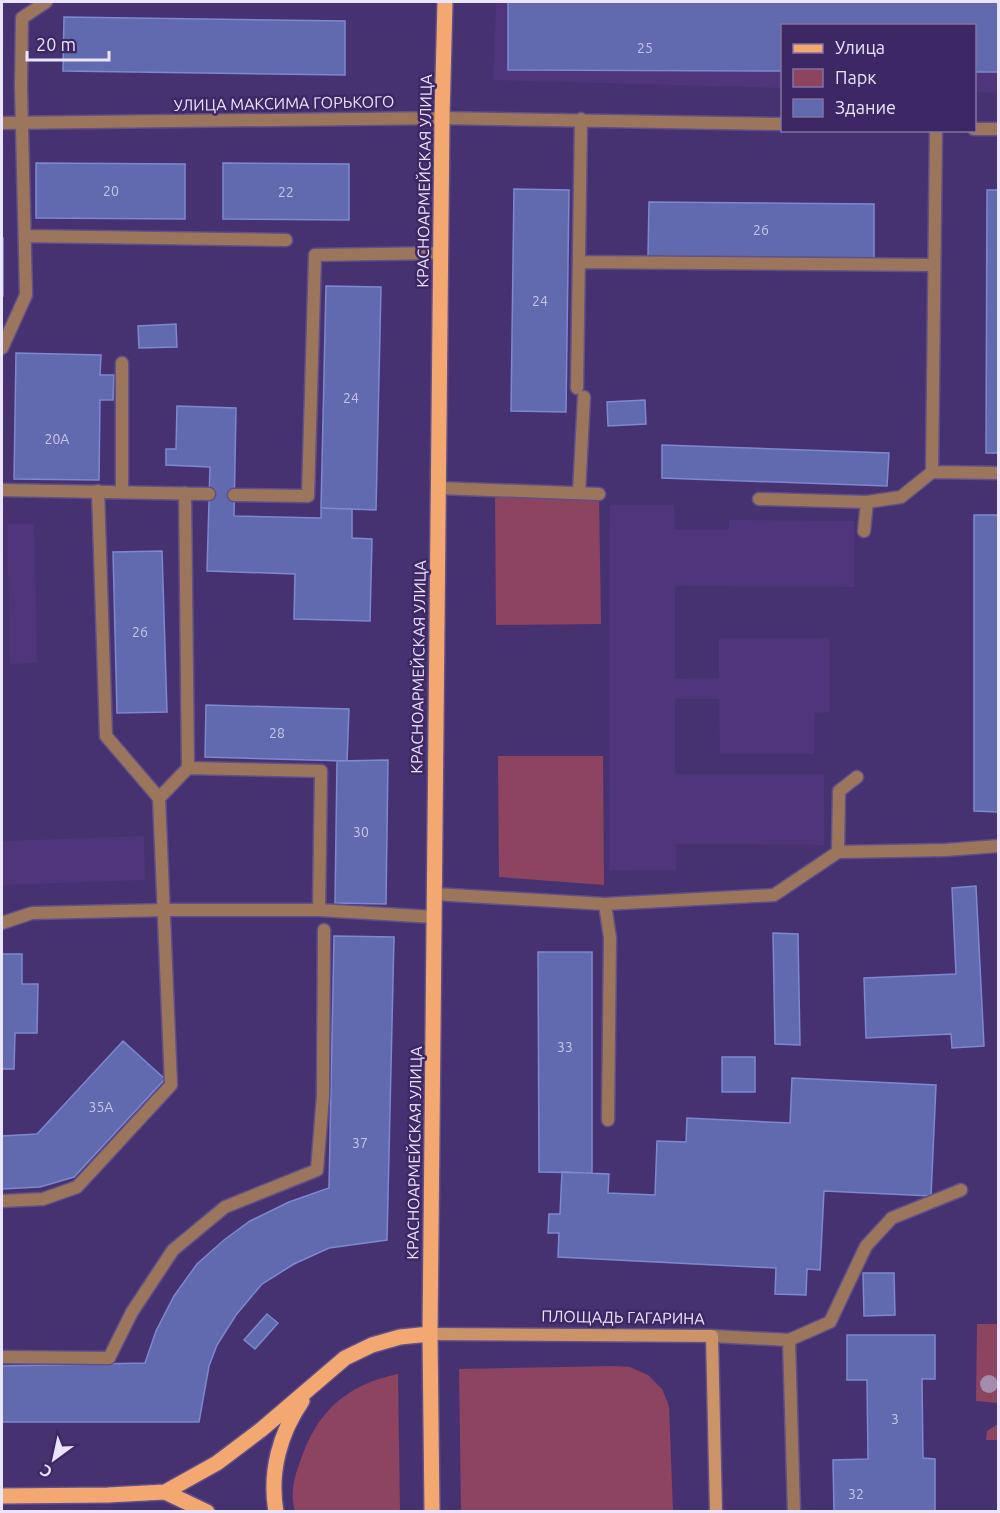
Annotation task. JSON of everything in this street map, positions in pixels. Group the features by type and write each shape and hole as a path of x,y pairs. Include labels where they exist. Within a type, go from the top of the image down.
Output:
{"main road":[{"name":"КРАСНОАРМЕЙСКАЯ УЛИЦА","path":"430,1334 445,2"},
{"name":"ПЛОЩАДЬ ГАГАРИНА","path":"165,1492 217,1463 262,1429 345,1358 372,1345 400,1336 430,1334"},
{"path":"430,1334 432,1512"},
{"name":"ПЛОЩАДЬ ГАГАРИНА","path":"276,1512 274,1479 277,1456 284,1434 300,1404 322,1377"},
{"path":"2,1496 165,1492 207,1512"}],"street":[{"path":"2,348 26,295 22,18 46,2"},
{"name":"УЛИЦА МАКСИМА ГОРЬКОГО","path":"2,123 442,118 781,124"},
{"path":"579,493 581,119"},
{"path":"976,129 999,129"},
{"path":"932,472 936,132"},
{"path":"25,236 286,240"},
{"path":"234,495 308,496 315,255 441,253"},
{"path":"579,262 934,265"},
{"path":"122,363 122,491"},
{"path":"759,499 867,502 901,497 932,472 999,473"},
{"path":"438,488 599,494"},
{"path":"2,490 209,494"},
{"path":"2,1201 43,1199 77,1187 171,1085 159,798 106,736 98,491"},
{"path":"159,798 188,768 185,493"},
{"path":"864,531 867,502"},
{"path":"188,768 321,771 320,910"},
{"path":"838,852 839,791 857,777"},
{"path":"434,894 605,903 774,895 838,852 945,850 999,846"},
{"path":"605,903 610,938 608,1120"},
{"path":"2,923 32,913 165,910 320,910 434,917"},
{"path":"2,1357 109,1358 132,1312 173,1250 225,1207 317,1170 323,1096 324,930"},
{"path":"712,1336 789,1340 830,1322 866,1246 892,1218 961,1190"},
{"name":"ПЛОЩАДЬ ГАГАРИНА","path":"430,1334 712,1336 716,1512"},
{"path":"789,1340 794,1512"}],"shaded area":[{"path":"496,2 998,2 998,93 976,92 976,24 781,24 781,88 493,80"},
{"path":"610,505 674,505 675,530 729,530 729,520 854,521 854,587 675,586 675,679 719,678 719,638 829,638 830,712 814,713 814,754 720,754 719,699 675,699 675,774 824,774 824,845 676,844 676,871 609,870"},
{"path":"7,524 34,524 37,663 10,664"},
{"path":"144,836 145,880 2,885 2,841"}],"green space":[{"path":"495,489 599,494 601,624 496,625"},
{"path":"498,756 603,756 604,885 499,877"},
{"path":"977,1324 998,1324 998,1403 976,1401"},
{"path":"630,1367 648,1375 662,1389 669,1406 673,1511 461,1511 459,1369"},
{"path":"398,1374 400,1511 295,1511 293,1486 307,1444 315,1428 336,1403 349,1393 363,1385"},
{"path":"998,1424 998,1440 986,1440 987,1431"}],"building":[{"path":"508,2 998,2 998,72 976,72 976,24 781,24 781,71 508,70"},
{"path":"64,17 345,21 345,75 63,71"},
{"path":"36,163 185,164 185,219 36,218"},
{"path":"223,163 349,164 349,220 223,219"},
{"path":"514,189 569,190 566,412 511,411"},
{"path":"987,190 998,190 998,453 986,453"},
{"path":"649,202 874,204 874,259 648,256"},
{"path":"3,238 3,296 2,296"},
{"path":"326,286 381,287 376,510 321,508"},
{"path":"176,324 177,347 139,348 138,326"},
{"path":"16,353 101,355 100,375 114,375 113,400 100,400 99,480 14,479"},
{"path":"645,400 646,424 608,426 607,402"},
{"path":"177,406 236,408 234,516 321,518 321,508 352,509 352,538 372,539 370,621 294,619 295,574 207,571 210,467 166,465 166,449 176,449"},
{"path":"662,445 889,453 887,486 662,478"},
{"path":"974,515 998,515 998,812 974,811"},
{"path":"162,551 167,712 117,713 113,552"},
{"path":"206,705 349,709 347,761 205,757"},
{"path":"388,760 386,904 335,903 337,761"},
{"path":"976,886 984,1046 952,1048 951,1034 866,1038 864,978 956,974 952,888"},
{"path":"773,933 798,934 800,1045 775,1044"},
{"path":"334,936 394,937 387,1240 329,1248 294,1264 262,1284 236,1315 217,1345 209,1366 199,1422 2,1422 2,1366 145,1363 156,1331 174,1296 197,1264 250,1221 289,1202 329,1188"},
{"path":"538,952 592,952 592,1173 539,1172"},
{"path":"2,954 22,954 22,984 38,984 37,1033 15,1033 14,1069 2,1069"},
{"path":"123,1041 165,1079 74,1177 40,1187 2,1189 2,1136 37,1134"},
{"path":"722,1057 755,1057 755,1092 722,1092"},
{"path":"792,1078 936,1085 931,1196 824,1191 820,1270 807,1269 806,1295 775,1294 776,1268 558,1257 559,1233 548,1233 549,1214 560,1214 562,1172 609,1174 608,1193 655,1195 657,1141 686,1142 687,1118 790,1123"},
{"path":"863,1273 894,1273 895,1315 864,1316"},
{"path":"267,1314 278,1323 255,1349 244,1340"},
{"path":"847,1335 935,1335 935,1379 922,1379 923,1458 935,1459 935,1512 834,1512 833,1460 868,1459 867,1380 847,1380"}]}
